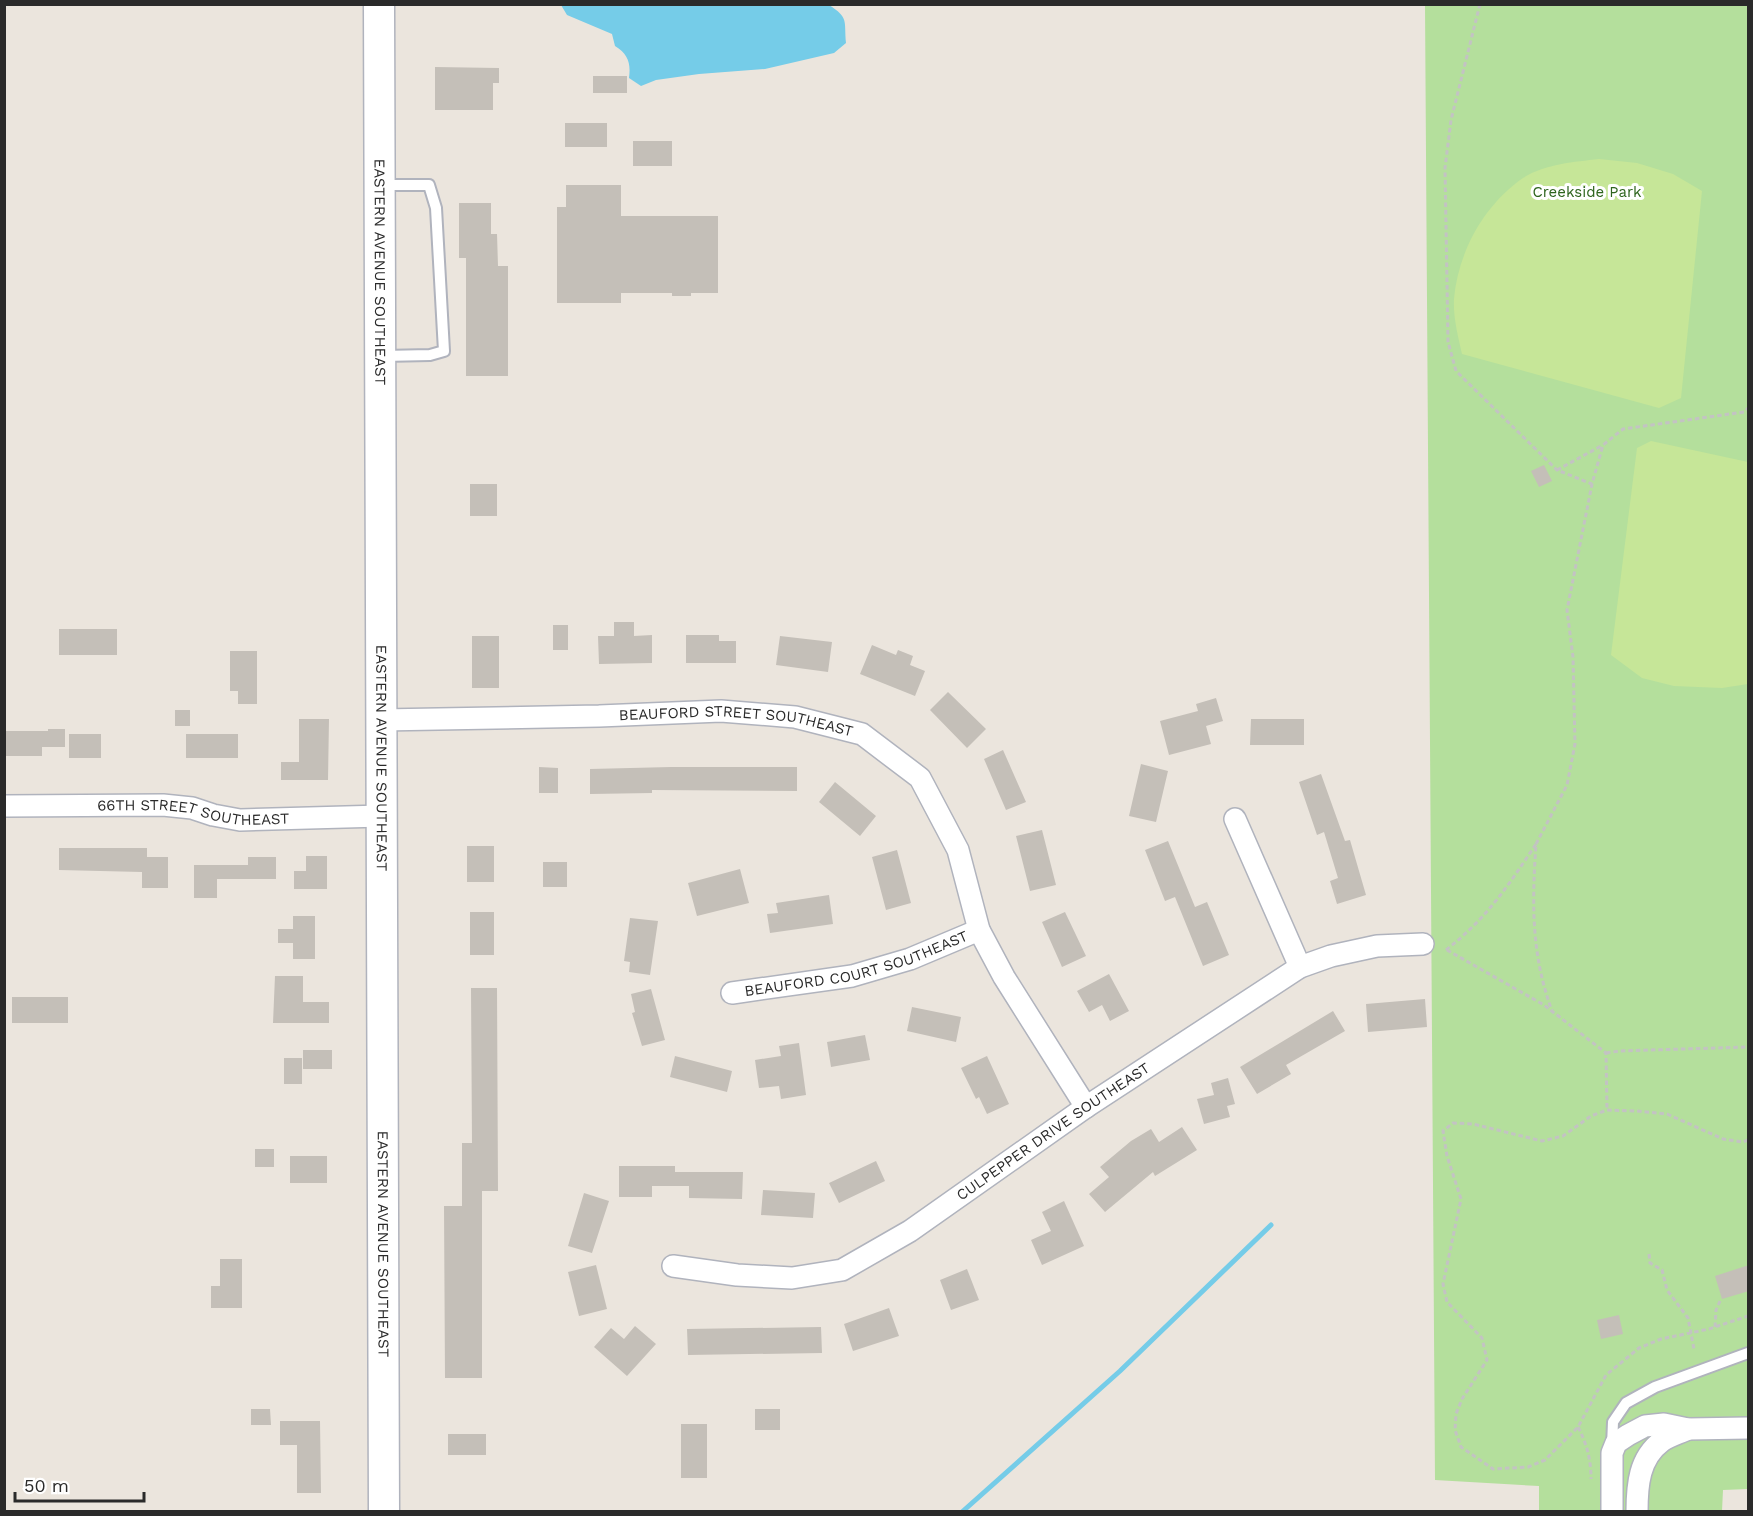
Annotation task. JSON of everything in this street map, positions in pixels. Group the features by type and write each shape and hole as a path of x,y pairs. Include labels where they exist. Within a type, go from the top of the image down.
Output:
{"street":[{"name":"EASTERN AVENUE SOUTHEAST","path":"378,4 384,1512"},
{"name":"BEAUFORD STREET SOUTHEAST","path":"381,720 721,711 795,717 862,734 920,778 958,850 979,930 1004,977 1086,1107"},
{"name":"66TH STREET SOUTHEAST","path":"4,806 163,805 192,808 240,820 382,816"},
{"path":"1235,819 1300,967"},
{"name":"BEAUFORD COURT SOUTHEAST","path":"732,993 852,976 910,959 979,930"},
{"name":"CULPEPPER DRIVE SOUTHEAST","path":"673,1266 737,1275 792,1278 842,1270 910,1231 1086,1107 1300,967 1331,956 1377,946 1423,944"},
{"path":"1612,1512 1612,1453 1616,1443 1645,1426 1664,1424 1688,1429 1749,1428"},
{"path":"1637,1512 1637,1484 1645,1459 1662,1441 1688,1429"}],"lane":[{"path":"380,185 429,185 436,208 444,351 430,355 380,356"},
{"path":"1612,1453 1613,1422 1626,1403 1655,1387 1749,1353"}],"path":[{"path":"1480,4 1451,120 1445,168 1448,342 1456,371 1557,470 1592,484"},
{"path":"1557,470 1603,445 1623,429 1744,412 1749,408"},
{"path":"1603,445 1592,484 1567,610 1573,657 1575,744 1567,785 1536,844 1497,902 1466,935 1446,950 1552,1011 1606,1053 1749,1047"},
{"path":"1536,844 1533,932 1542,983 1552,1011"},
{"path":"1606,1053 1607,1110"},
{"path":"1749,1140 1743,1142 1723,1139 1667,1114 1607,1110 1591,1116 1563,1136 1542,1141 1473,1124 1453,1123 1443,1131 1447,1156 1461,1199 1443,1284 1447,1302 1482,1338 1487,1360 1462,1399 1456,1414 1455,1430 1461,1447 1493,1469 1527,1467 1545,1460 1578,1427 1606,1376 1639,1348 1661,1339 1691,1334 1749,1316"},
{"path":"1649,1254 1650,1263 1662,1270 1667,1290 1688,1318 1694,1349"},
{"path":"1715,1327 1716,1310 1720,1301"},
{"path":"1578,1427 1586,1442 1591,1463 1591,1482"}],"green space":[{"name":"Creekside Park","path":"1425,5 1748,5 1748,1489 1723,1490 1722,1511 1539,1511 1539,1486 1435,1480"},
{"path":"1599,159 1637,163 1673,174 1702,191 1681,398 1659,408 1462,354 1454,313 1457,281 1467,247 1485,216 1509,189 1532,173 1560,164"},
{"path":"1651,441 1748,462 1748,684 1722,688 1674,686 1642,678 1611,655 1637,448"}],"water":[{"path":"561,5 829,5 843,17 846,43 834,53 765,69 699,74 656,80 641,86 629,78 628,59 615,46 612,34 567,15"}],"building":[{"path":"435,67 499,68 499,83 493,83 493,110 435,110"},
{"path":"593,76 627,76 627,93 593,93"},
{"path":"565,123 607,123 607,147 565,147"},
{"path":"633,141 672,141 672,166 633,166"},
{"path":"566,185 621,185 621,216 718,216 718,293 672,296 672,293 621,293 621,303 557,303 557,207 566,207"},
{"path":"459,203 491,203 491,234 497,234 498,266 508,266 508,376 466,376 466,258 459,258"},
{"path":"1544,465 1552,481 1539,487 1531,471"},
{"path":"470,484 497,484 497,516 470,516"},
{"path":"614,622 634,622 634,636 652,635 652,663 599,664 598,636 614,636"},
{"path":"553,625 568,625 568,650 553,650"},
{"path":"59,629 117,629 117,655 59,655"},
{"path":"686,635 719,635 719,641 736,641 736,663 686,663"},
{"path":"472,636 499,636 499,688 472,688"},
{"path":"780,636 832,642 828,672 776,665"},
{"path":"872,645 896,655 898,650 913,656 910,665 925,671 915,696 860,674"},
{"path":"230,651 257,651 257,704 238,704 238,691 230,691"},
{"path":"948,692 986,729 967,748 930,710"},
{"path":"1216,698 1223,721 1206,726 1211,744 1169,755 1160,721 1198,711 1196,704"},
{"path":"175,710 190,710 190,726 175,726"},
{"path":"299,719 329,719 328,780 281,780 281,762 299,762"},
{"path":"1251,719 1304,719 1304,745 1250,745"},
{"path":"48,729 65,729 65,747 42,747 42,756 4,756 4,731 48,731"},
{"path":"69,734 101,734 101,758 69,758"},
{"path":"186,734 238,734 238,758 186,758"},
{"path":"1003,750 1026,802 1006,810 984,759"},
{"path":"1141,764 1168,771 1156,822 1129,816"},
{"path":"539,767 558,768 558,793 539,793"},
{"path":"797,767 797,791 652,790 652,793 590,794 590,769"},
{"path":"1321,774 1345,841 1350,840 1366,895 1337,904 1330,881 1338,878 1324,832 1317,835 1299,782"},
{"path":"835,782 876,816 860,836 819,802"},
{"path":"1042,830 1056,885 1030,891 1016,836"},
{"path":"1168,841 1195,907 1207,902 1229,955 1203,966 1175,897 1165,901 1145,850"},
{"path":"467,846 494,846 494,882 467,882"},
{"path":"59,848 147,848 147,857 168,857 168,888 142,888 142,872 59,870"},
{"path":"897,850 911,903 886,910 872,857"},
{"path":"306,856 327,856 327,889 294,889 294,871 306,871"},
{"path":"248,857 276,857 276,879 217,879 217,898 194,898 194,865 248,865"},
{"path":"543,862 567,862 567,887 543,887"},
{"path":"740,869 749,903 697,916 688,883"},
{"path":"829,895 833,924 770,933 767,914 778,913 776,903"},
{"path":"470,912 494,912 494,955 470,955"},
{"path":"1065,912 1086,956 1062,967 1042,922"},
{"path":"293,916 315,916 315,959 293,959 293,943 278,943 278,929 293,929"},
{"path":"630,918 658,921 650,975 629,972 630,962 624,961"},
{"path":"1109,974 1129,1011 1110,1021 1102,1005 1089,1012 1077,991"},
{"path":"275,976 303,976 303,1002 329,1002 329,1023 273,1023"},
{"path":"471,988 497,988 498,1191 482,1191 482,1378 445,1378 444,1206 462,1206 462,1143 472,1143"},
{"path":"651,989 665,1040 642,1046 632,1013 635,1012 631,994"},
{"path":"12,997 68,997 68,1023 12,1023"},
{"path":"1425,999 1427,1027 1368,1032 1366,1004"},
{"path":"912,1007 961,1017 956,1042 907,1031"},
{"path":"1333,1011 1345,1031 1286,1065 1291,1074 1257,1094 1240,1067"},
{"path":"865,1035 870,1060 831,1067 827,1042"},
{"path":"799,1043 806,1095 781,1099 779,1086 759,1088 755,1060 781,1056 779,1046"},
{"path":"303,1050 332,1050 332,1069 303,1069"},
{"path":"675,1056 732,1071 727,1092 670,1077"},
{"path":"987,1056 1009,1104 987,1114 979,1097 976,1099 961,1068"},
{"path":"284,1058 302,1058 302,1084 284,1084"},
{"path":"1228,1078 1235,1104 1227,1106 1230,1117 1204,1124 1197,1099 1214,1095 1211,1083"},
{"path":"1182,1127 1197,1150 1155,1176 1153,1172 1105,1212 1089,1194 1109,1177 1100,1167 1131,1141 1151,1129 1159,1142"},
{"path":"255,1149 274,1149 274,1167 255,1167"},
{"path":"290,1156 327,1156 327,1183 290,1183"},
{"path":"876,1161 885,1181 839,1203 829,1183"},
{"path":"619,1166 675,1166 675,1172 743,1172 742,1199 689,1198 689,1186 652,1186 652,1197 619,1197"},
{"path":"763,1190 815,1193 813,1218 761,1215"},
{"path":"584,1193 609,1201 592,1253 568,1246"},
{"path":"1064,1201 1084,1246 1042,1265 1031,1240 1051,1231 1042,1212"},
{"path":"220,1259 242,1259 242,1308 211,1308 211,1286 220,1286"},
{"path":"596,1265 607,1309 579,1316 568,1272"},
{"path":"1749,1265 1749,1291 1722,1299 1715,1276"},
{"path":"967,1269 979,1300 951,1310 940,1280"},
{"path":"889,1308 899,1336 853,1351 844,1324"},
{"path":"1619,1315 1623,1334 1601,1339 1597,1320"},
{"path":"635,1326 656,1344 627,1376 594,1347 611,1328 624,1339"},
{"path":"821,1327 822,1353 688,1355 687,1329"},
{"path":"251,1409 270,1409 271,1425 251,1425"},
{"path":"755,1409 780,1409 780,1430 755,1430"},
{"path":"280,1421 320,1421 321,1493 297,1493 297,1445 280,1445"},
{"path":"681,1424 707,1424 707,1478 681,1478"},
{"path":"448,1434 486,1434 486,1455 448,1455"}],"waterway":[{"path":"962,1512 1120,1371 1271,1225"}]}
